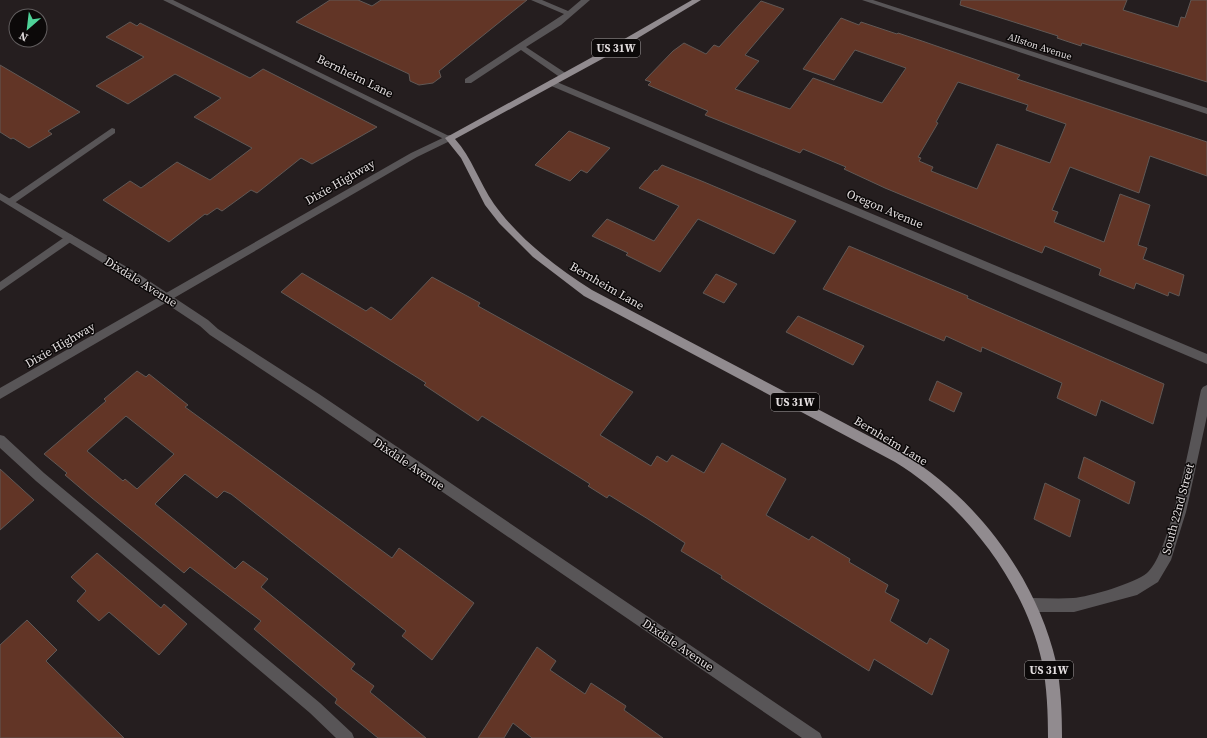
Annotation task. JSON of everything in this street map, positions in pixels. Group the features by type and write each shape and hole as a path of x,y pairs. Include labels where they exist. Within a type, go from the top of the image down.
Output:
{"main road":[{"name":"Dixie Highway","path":"449,138 610,51 697,0"},
{"name":"Bernheim Lane","path":"449,138 466,159 479,187 492,208 535,254 557,273 588,293 876,445 920,472 954,500 981,528 1013,573 1030,605"},
{"name":"US 31W","path":"1030,605 1046,652 1055,708 1055,738"}],"street":[{"name":"Bernheim Lane","path":"167,0 449,138"},
{"path":"535,0 570,14"},
{"path":"468,81 570,14 586,0"},
{"name":"Allston Avenue","path":"866,0 1207,111"},
{"path":"521,47 564,76"},
{"name":"Oregon Avenue","path":"552,83 1207,359"},
{"path":"10,202 112,130"},
{"name":"Dixie Highway","path":"0,394 414,155 449,138"},
{"name":"Dixdale Avenue","path":"0,196 167,298 204,323 214,332 315,398 815,738"},
{"path":"0,287 69,238"},
{"name":"South 22nd Street","path":"1030,605 1074,605 1137,588 1152,577 1165,560 1180,512 1207,390"},
{"path":"0,440 40,477 309,703 348,738"}],"building":[{"path":"330,0 358,0 372,6 381,0 527,0 439,71 441,77 433,83 419,85 410,81 409,74 296,22"},
{"path":"961,0 1127,0 1123,10 1178,27 1181,17 1185,18 1191,0 1207,0 1207,82 1082,43 1081,46 1057,38 1058,36 960,5"},
{"path":"761,1 784,9 745,55 759,61 735,89 790,109 813,78 882,103 906,68 855,50 834,80 803,69 841,18 859,25 861,22 922,41 1020,75 1017,79 1207,142 1207,176 1150,156 1139,193 1070,167 1052,210 1058,212 1054,222 1104,242 1120,194 1150,205 1138,245 1147,248 1143,259 1184,275 1179,296 1169,292 1168,296 1136,283 1134,289 1099,275 1101,269 1045,246 1042,253 885,188 844,169 846,167 803,149 800,153 705,115 708,111 648,85 651,82 645,80 673,51 684,43 706,54 714,45 719,47","holes":["958,82 1028,105 1026,110 1066,124 1050,163 997,144 977,189 931,171 933,167 919,161 921,158 918,157 938,123 936,122"]},
{"path":"130,22 137,26 140,23 250,78 263,69 377,127 312,164 301,158 257,193 251,190 222,211 217,208 207,215 205,214 169,242 103,200 130,181 141,188 177,162 210,180 252,148 194,117 221,98 175,74 128,104 96,86 144,57 106,37"},
{"path":"0,65 80,112 48,131 52,134 29,148 13,138 11,139 0,132"},
{"path":"569,131 610,148 587,173 581,170 570,181 535,165"},
{"path":"662,165 796,221 774,254 698,219 660,272 626,255 628,253 592,236 607,219 654,241 679,206 639,188 655,170 657,171"},
{"path":"849,246 968,296 967,298 1164,384 1153,424 1101,400 1096,416 1057,398 1062,383 982,347 981,352 946,336 944,341 823,289"},
{"path":"302,273 366,311 371,307 391,320 432,277 480,303 478,306 633,392 600,435 651,466 657,456 667,462 672,455 704,473 722,443 786,479 766,515 809,540 812,536 850,559 849,562 888,585 885,592 899,600 890,621 927,644 930,638 949,650 932,695 874,659 869,671 721,578 722,576 681,551 685,543 648,519 609,495 607,498 588,486 590,484 482,416 478,421 424,385 426,383 281,292"},
{"path":"716,274 737,284 724,303 703,293"},
{"path":"798,316 864,346 853,365 786,332"},
{"path":"137,371 146,377 149,374 188,405 185,407 392,558 399,548 474,603 432,660 402,636 406,631 231,494 224,491 217,498 185,474 155,504 235,569 243,561 268,579 261,587 355,664 351,669 374,686 370,692 426,738 378,738 335,703 337,699 254,629 261,621 190,567 184,573 92,498 65,475 67,473 44,454 106,401 104,399","holes":["126,416 174,454 137,489 125,479 123,481 87,451"]},
{"path":"937,381 962,393 954,412 929,400"},
{"path":"1084,457 1135,482 1129,504 1078,478"},
{"path":"0,469 34,500 0,530"},
{"path":"1045,483 1080,500 1070,537 1034,519"},
{"path":"97,553 161,608 164,604 187,624 159,655 109,612 99,621 77,601 86,591 71,577"},
{"path":"27,620 57,650 46,661 124,738 0,738 0,645"},
{"path":"537,647 556,661 550,670 585,694 591,683 626,706 624,710 663,738 532,738 513,723 504,738 478,738"}]}
